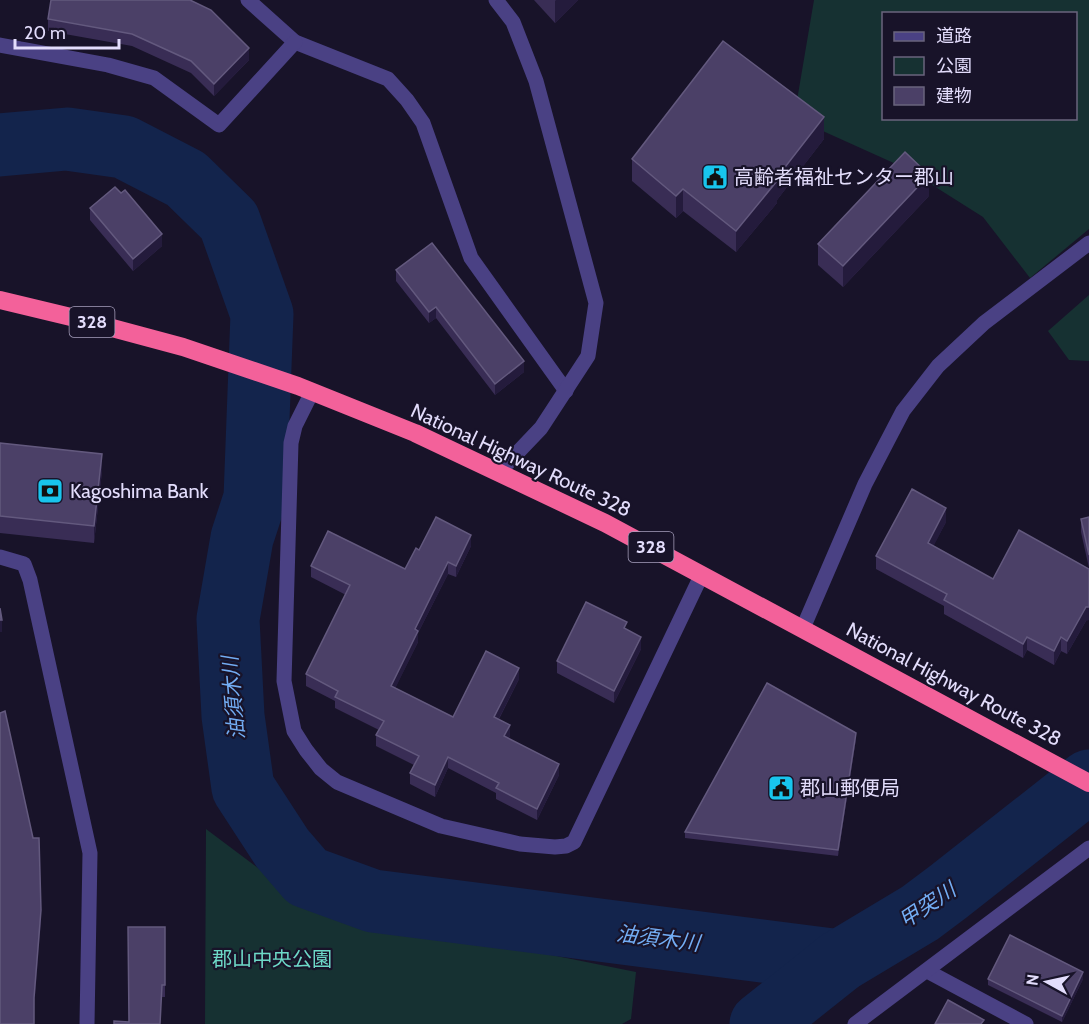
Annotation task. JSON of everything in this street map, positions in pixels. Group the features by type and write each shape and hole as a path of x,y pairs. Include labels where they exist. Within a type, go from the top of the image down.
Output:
{"highway":[{"name":"National Highway Route 328","path":"0,300 183,348 305,389 415,433 605,523 1089,783"}],"street":[{"path":"248,0 295,42 388,79 407,100 423,123 471,258 566,391"},
{"path":"495,0 513,22 536,81 596,303 588,356 541,428 498,473"},
{"path":"0,45 108,65 154,78 219,124 295,42"},
{"path":"803,628 866,484 903,411 938,366 984,323 1089,243"},
{"path":"305,389 291,443 284,681 294,731 321,769 337,782 441,826 520,844 555,847 566,846 574,842 702,574"},
{"path":"0,557 24,564 30,580 90,853 87,1024"},
{"path":"855,1024 1089,848"},
{"path":"927,971 1026,1024"}],"green space":[{"path":"814,0 1089,0 1089,229 1030,278 983,217 907,169 794,118"},
{"path":"1089,295 1089,361 1069,360 1048,331"},
{"name":"郡山中央公園","path":"206,829 309,906 636,972 631,1019 622,1024 205,1024"}],"building":[{"path":"51,0 190,0 211,10 249,48 214,84 191,61 132,34 48,19"},
{"name":"高齢者福祉センター郡山","path":"723,41 824,117 775,180 777,181 736,231 683,189 676,196 632,159"},
{"path":"905,152 929,175 843,266 818,244"},
{"path":"115,187 121,193 125,190 162,234 133,259 90,208"},
{"path":"432,243 524,361 495,384 436,307 429,312 396,270"},
{"name":"Kagoshima Bank","path":"0,443 102,454 94,526 0,516"},
{"path":"912,489 946,508 928,543 993,579 1019,530 1089,569 1089,607 1086,607 1067,641 1061,637 1054,651 1027,637 1023,644 944,600 947,594 876,556"},
{"path":"436,517 471,535 456,566 448,562 415,629 418,631 391,686 453,717 486,651 519,668 494,717 510,725 504,736 559,764 537,809 496,788 499,783 448,757 435,785 410,773 419,756 376,735 384,721 335,697 338,691 306,674 350,585 311,566 328,531 405,569 416,548 419,550"},
{"path":"1089,517 1089,555 1081,519"},
{"path":"586,602 627,622 624,628 641,637 614,691 557,661"},
{"name":"郡山郵便局","path":"767,683 856,733 838,850 685,832"},
{"path":"5,711 33,838 39,838 41,910 34,1024 0,1024 0,713"},
{"path":"128,927 165,927 165,985 162,985 160,1024 114,1024 114,1021 129,1022"},
{"path":"1010,935 1083,972 1062,1016 988,979"},
{"path":"948,1000 984,1020 981,1024 935,1024"}],"waterway":[{"name":"油須木川","path":"0,145 67,139 124,147 186,179 229,221 262,314 255,498 242,538 228,619 233,716 243,788 282,848 307,877 373,901 840,961"},
{"name":"甲突川","path":"761,1024 840,961 920,913 1089,781"}],"place":[{"name":"高齢者福祉センター郡山","path":"715,177"},
{"name":"Kagoshima Bank","path":"50,491"},
{"name":"郡山郵便局","path":"781,788"}]}
